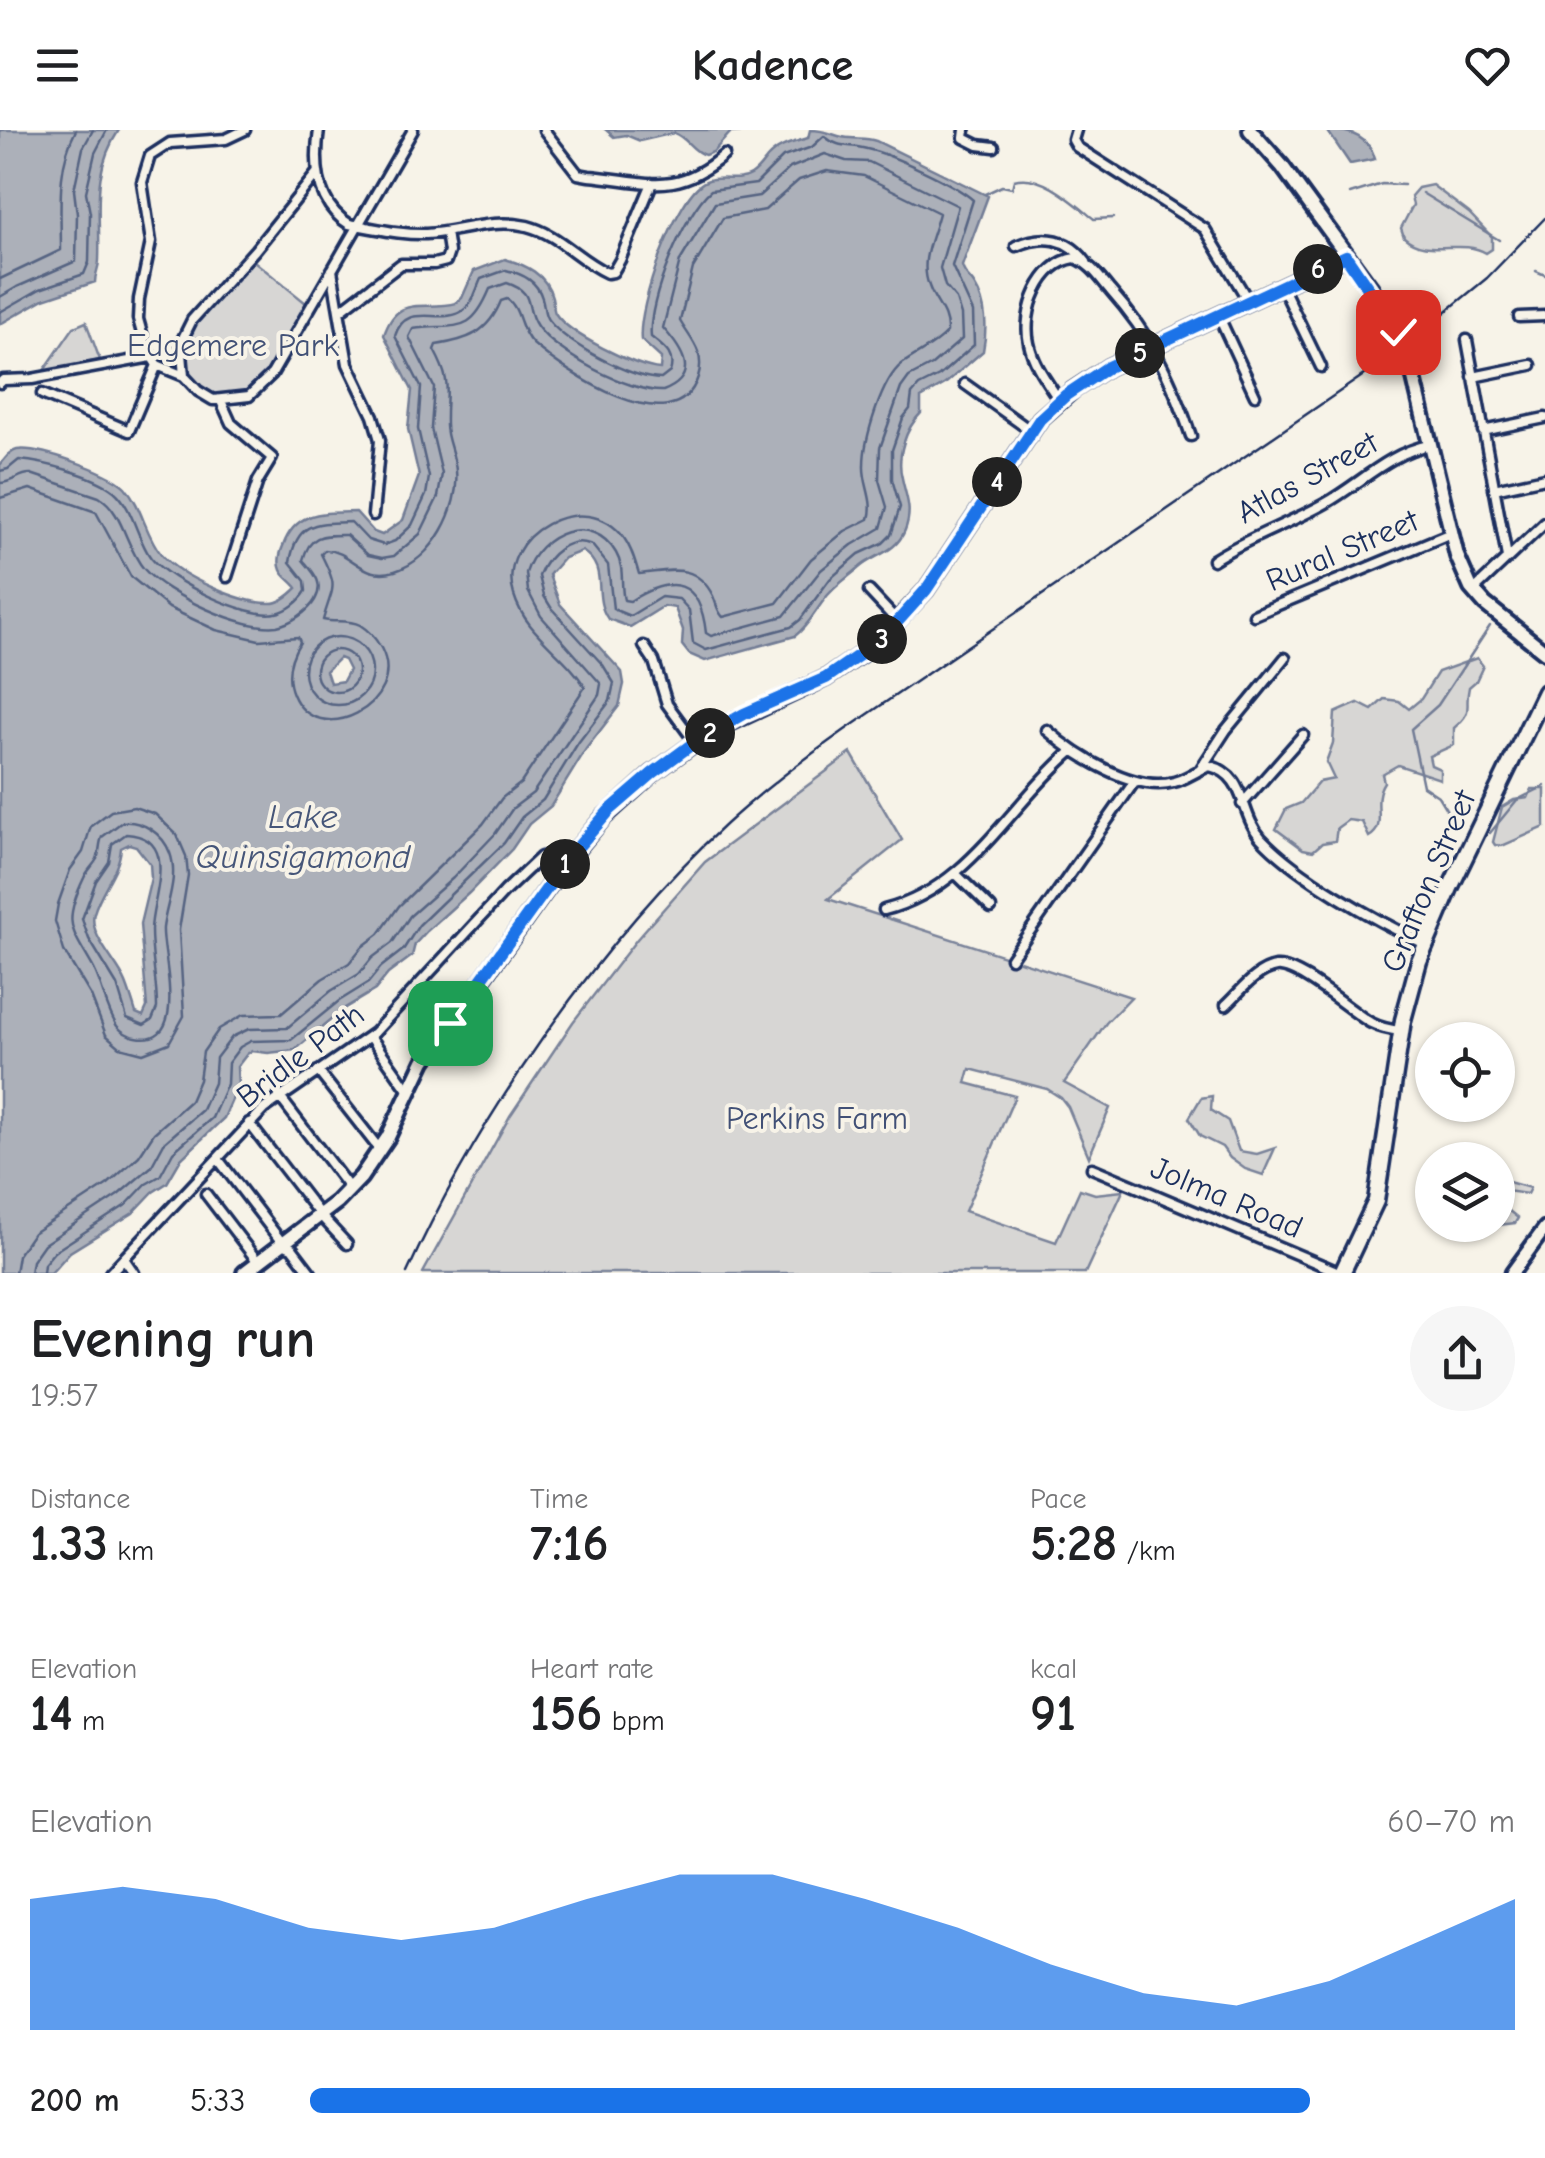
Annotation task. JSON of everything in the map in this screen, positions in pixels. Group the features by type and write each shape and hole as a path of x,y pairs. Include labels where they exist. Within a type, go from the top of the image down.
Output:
{"highway":[{"name":"Grafton Street","path":"1342,1273 1369,1222 1377,1194 1411,984 1425,944 1545,692"}],"main road":[{"path":"1250,130 1282,166 1381,303 1401,339 1451,533 1472,591 1545,652"},
{"path":"244,1273 350,1189 380,1150 430,1051 567,861 626,795 695,742 744,714 840,670 899,623 938,574 1032,431 1059,400 1108,367 1346,256"}],"street":[{"path":"42,394 129,431 154,361 138,319 150,242 142,190 146,162 154,151 170,143 226,139 245,130"},
{"path":"318,130 317,173 330,208 339,218 359,226 407,234 446,232 482,224 526,226 558,239 584,262 611,274 652,183"},
{"path":"0,384 3,380 154,361 184,376 198,392 221,401 244,398 264,384 413,130"},
{"path":"544,130 578,174 671,184 690,179 724,154"},
{"path":"1076,130 1073,140 1077,147 1205,229 1249,302"},
{"path":"964,134 978,145 994,147"},
{"path":"184,376 182,342 192,320 317,173"},
{"path":"341,310 401,264 444,262 450,252 446,232"},
{"path":"1016,246 1038,238 1056,240 1078,251 1138,322 1175,390 1191,436"},
{"path":"1059,400 1029,344 1029,313 1038,288 1052,269 1071,258 1088,266"},
{"path":"332,270 348,364 380,440 373,515"},
{"path":"1282,286 1321,366"},
{"path":"1218,316 1254,396"},
{"path":"1520,317 1545,316"},
{"path":"1467,340 1507,557"},
{"path":"1472,377 1531,365"},
{"path":"965,384 1032,431"},
{"path":"221,401 231,423 272,458 258,482 227,577"},
{"path":"1482,431 1545,418"},
{"name":"Atlas Street","path":"1213,560 1238,544 1324,504 1397,455 1429,445"},
{"path":"1494,489 1545,478"},
{"path":"1472,591 1545,523"},
{"name":"Rural Street","path":"1254,615 1451,533"},
{"path":"869,591 899,623"},
{"path":"644,646 654,661 667,704 695,742"},
{"path":"1200,770 1226,730 1285,658"},
{"path":"1047,730 1072,752 1134,781 1170,784 1210,766 1229,774 1238,784 1254,830 1272,850 1382,923 1425,944"},
{"path":"1242,804 1303,735"},
{"path":"884,910 917,898 957,874 1072,752"},
{"path":"1011,958 1134,781"},
{"name":"Bridle Path","path":"110,1273 249,1123 279,1096 370,1036 425,980 464,932 537,861 554,852 567,861"},
{"path":"957,874 991,908"},
{"path":"1226,1005 1263,972 1284,967 1375,1025 1401,1031"},
{"path":"370,1036 408,1090"},
{"path":"318,1071 380,1150"},
{"path":"279,1096 350,1189"},
{"path":"249,1123 347,1244"},
{"path":"218,1159 282,1244 292,1248 311,1273"},
{"name":"Jolma Road","path":"1092,1168 1342,1273"},
{"path":"206,1194 258,1262"},
{"path":"1512,1273 1537,1247 1545,1228"},
{"path":"125,1260 134,1273"}],"green space":[{"path":"1432,185 1469,213 1492,237 1492,249 1486,253 1466,247 1423,246 1404,237 1401,228 1413,205 1411,196 1418,188"},
{"name":"Edgemere Park","path":"249,257 311,307 277,366 244,398 213,400 184,374 180,359 183,343 201,311"},
{"path":"86,322 100,360 43,372 74,327"},
{"path":"1477,658 1483,666 1469,687 1467,713 1454,728 1454,745 1429,756 1431,765 1440,769 1440,779 1398,765 1382,774 1378,827 1369,837 1362,822 1348,820 1337,828 1335,841 1322,843 1313,851 1303,849 1276,829 1286,809 1301,803 1319,782 1334,779 1326,762 1333,743 1335,713 1358,703 1372,710 1384,699 1399,701 1409,709 1421,699 1438,672"},
{"name":"Perkins Farm","path":"851,753 902,840 828,899 1131,997 1106,1023 1064,1083 1110,1108 1089,1157 1068,1107 1047,1089 970,1069 966,1083 1015,1096 965,1211 1056,1242 1080,1189 1095,1194 1123,1191 1085,1273 423,1273 510,1116 573,1022 637,939 705,862"},
{"path":"1532,789 1545,789 1545,827 1502,846 1495,845 1502,807 1528,798"},
{"path":"1212,1096 1211,1110 1228,1121 1239,1151 1257,1154 1275,1148 1263,1175 1245,1169 1222,1147 1200,1136 1189,1118 1201,1098"},
{"path":"1515,1184 1530,1188 1527,1194 1515,1192"}],"water":[{"path":"0,130 119,130 100,178 95,282 44,299 0,324"},
{"path":"606,130 767,130 730,133 713,152 705,155 674,133 640,141 626,135 614,137"},
{"name":"Lake Quinsigamond","path":"810,130 876,141 988,196 962,266 982,301 983,351 945,384 921,398 921,413 901,452 900,470 909,510 901,538 836,587 795,636 705,661 689,654 682,645 683,630 675,608 664,606 630,627 608,619 598,574 590,558 582,551 564,558 549,575 560,604 622,672 624,684 619,706 586,749 551,806 529,824 512,849 427,931 415,944 412,956 375,990 345,1008 295,1050 247,1054 237,1067 238,1086 224,1118 181,1159 167,1183 133,1213 70,1252 51,1273 0,1273 0,465 12,452 27,450 57,456 105,474 125,487 161,554 182,572 228,594 259,602 278,602 297,588 282,573 280,558 289,534 303,520 322,514 356,512 374,532 382,535 403,520 419,476 408,429 412,390 384,335 397,313 413,306 456,303 474,271 505,259 540,276 549,289 555,313 573,330 619,356 660,369 661,358 641,340 641,325 661,253 683,207 694,190 706,181 746,177 776,150 808,138","holes":["339,658 349,670 343,681 330,683 326,671","136,846 150,864 151,878 140,924 147,1007 143,1016 136,1013 126,983 99,940 93,922 121,848"]},
{"path":"1327,130 1357,136 1368,145 1375,159 1350,164"}],"waterway":[{"path":"985,194 1002,186 1012,188 1014,180 1035,180 1057,190 1094,219 1113,218"},
{"path":"1350,194 1382,184 1404,185"},
{"path":"1422,193 1499,240"},
{"path":"1536,271 1545,275"},
{"path":"1455,824 1438,796 1423,786 1411,729 1438,705 1490,626"},
{"path":"1490,833 1517,800 1545,786"}],"railway":[{"path":"407,1273 469,1153 546,1034 633,921 726,824 845,730 1393,355 1487,278 1545,218"}],"route":[{"path":"450,1023 571,855 626,795 720,727 840,670 900,622 938,574 1036,425 1073,390 1108,367 1346,256 1398,332"}]}
